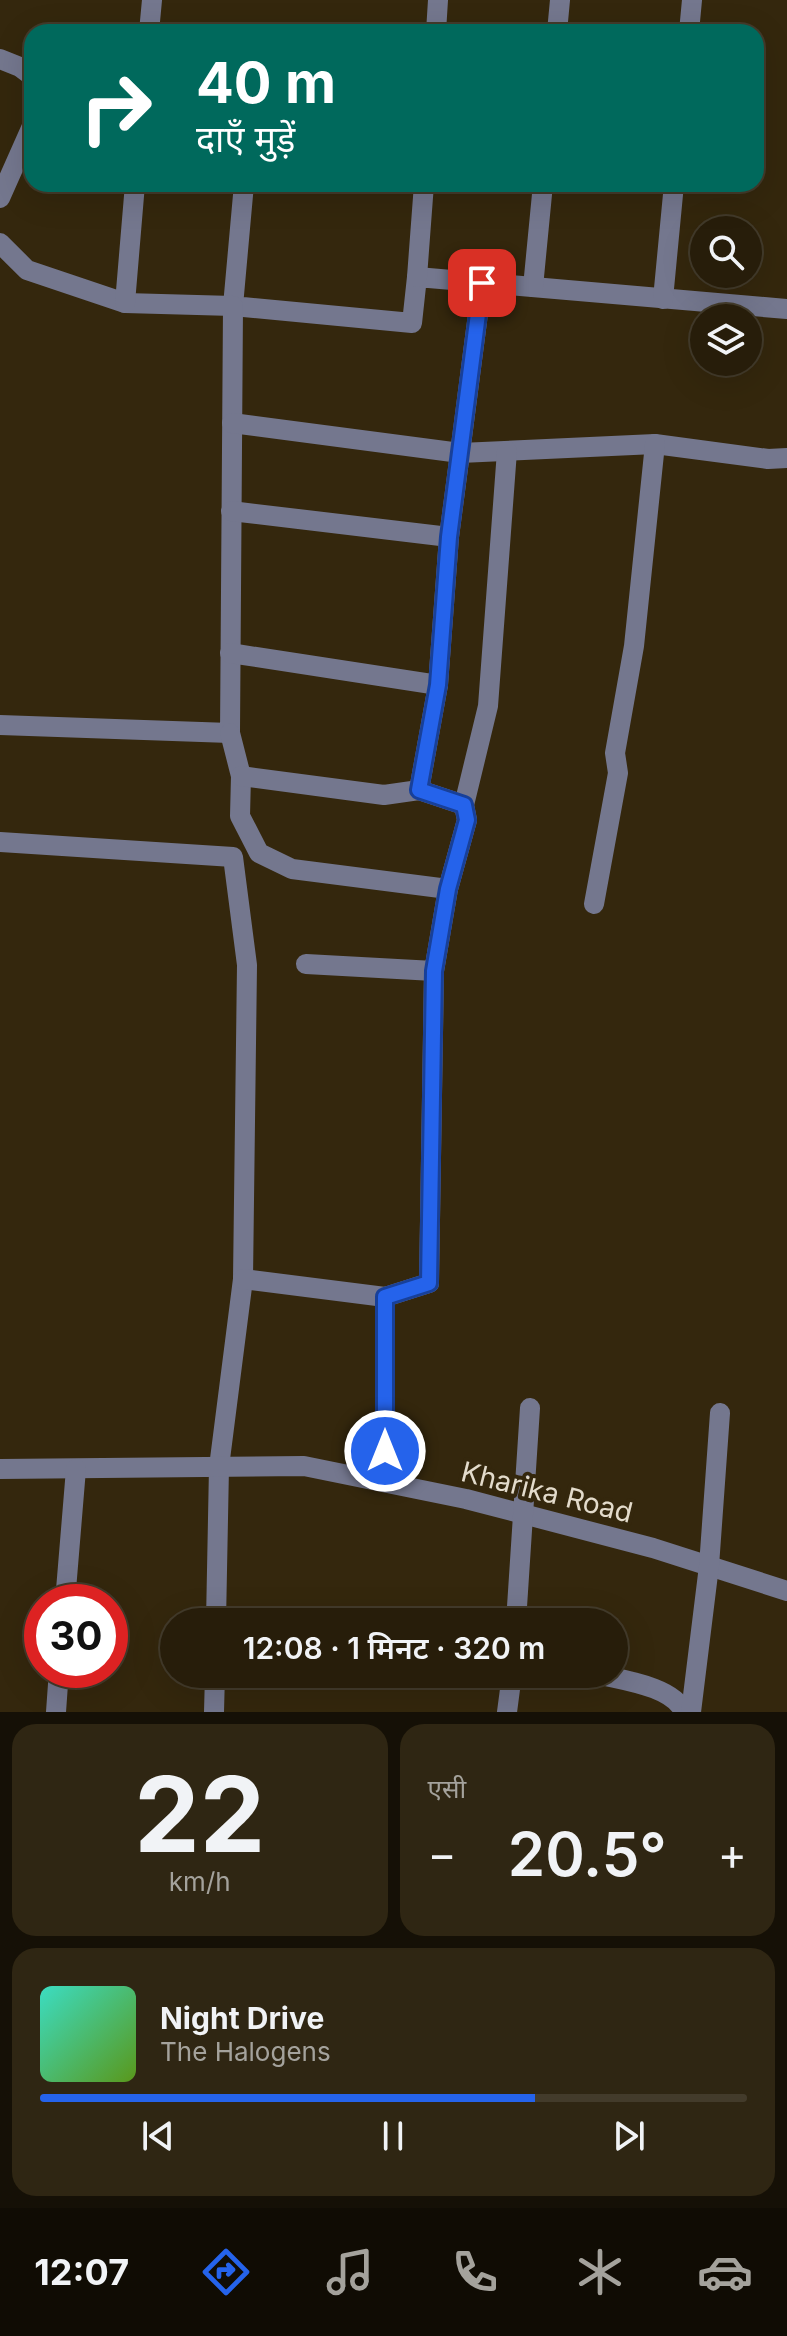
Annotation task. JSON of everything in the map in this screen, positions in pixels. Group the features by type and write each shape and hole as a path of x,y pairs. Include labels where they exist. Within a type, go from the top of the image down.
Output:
{"street":[{"path":"150,24 152,0"},
{"path":"436,24 438,0"},
{"path":"558,24 560,0"},
{"path":"690,24 692,0"},
{"path":"0,59 24,72"},
{"path":"0,198 24,144"},
{"path":"125,303 134,192"},
{"path":"243,192 233,306 230,653 230,733 241,776 240,816 259,853 292,869 448,889"},
{"path":"0,243 27,270 125,303 233,306 412,323 423,192"},
{"path":"533,287 542,192"},
{"path":"663,299 673,192"},
{"path":"417,277 787,309"},
{"path":"419,790 438,685 449,537 482,283"},
{"path":"232,423 460,453 655,444 768,459 787,458"},
{"path":"594,904 618,773 615,753 634,646 655,444"},
{"path":"243,1279 385,1297 429,1283 434,971 448,889 467,820 464,805 488,706 507,451"},
{"path":"231,511 449,537"},
{"path":"230,653 438,685"},
{"path":"0,725 230,733"},
{"path":"241,776 384,795 419,790 464,805"},
{"path":"0,842 233,857 247,965 243,1279 219,1467 216,1608"},
{"path":"306,964 434,971"},
{"path":"385,1297 385,1482"},
{"path":"517,1608 530,1408"},
{"path":"691,1712 709,1566 720,1413"},
{"name":"Kharika Road","path":"0,1469 304,1466 466,1499 653,1548 787,1591"},
{"path":"66,1584 76,1469"},
{"path":"628,1681 654,1687 681,1705 684,1712"},
{"path":"56,1712 58,1688"},
{"path":"214,1712 215,1688"},
{"path":"507,1712 510,1688"}],"route":[{"path":"385,1451 385,1297 429,1283 434,971 448,889 467,820 464,805 419,790 438,685 449,537 482,283"}]}
